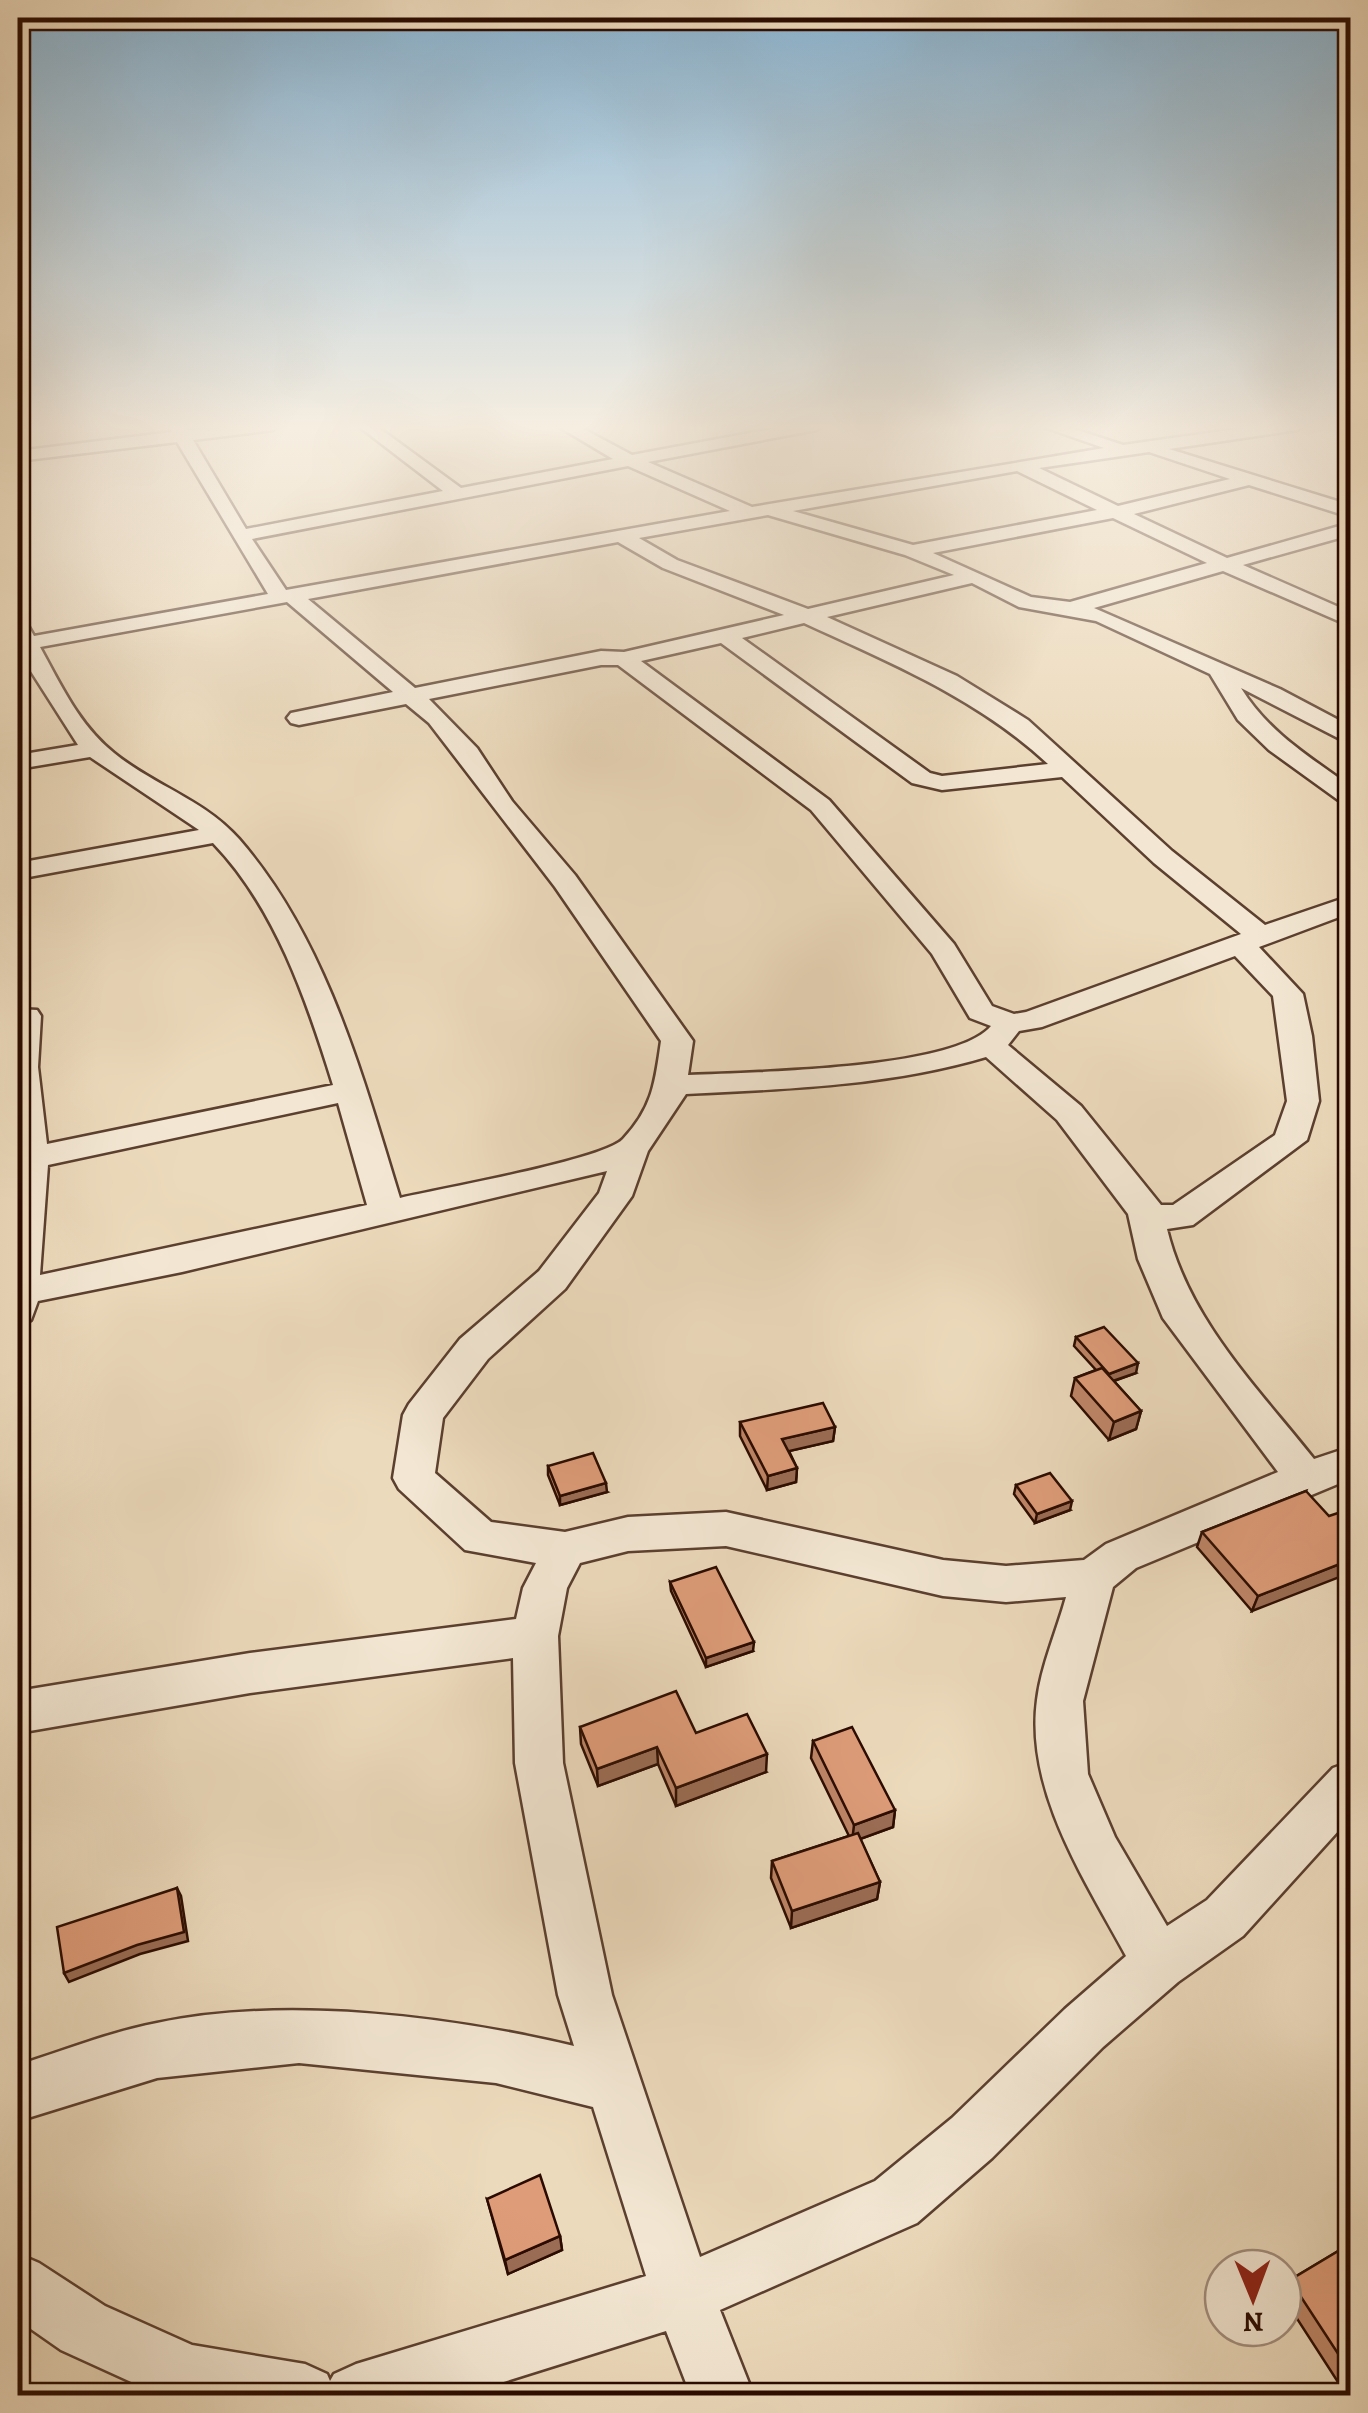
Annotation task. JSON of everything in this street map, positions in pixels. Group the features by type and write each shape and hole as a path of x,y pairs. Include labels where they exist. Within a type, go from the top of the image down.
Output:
{"street":[{"path":"241,538 286,596 412,696 468,753 503,806 565,881 677,1041 669,1099 632,1150 615,1196 552,1280 474,1350 422,1415 414,1478 480,1538 565,1549 628,1534 726,1529 943,1578 1006,1584 1094,1577 1122,1556 1350,1463"},
{"path":"387,1212 329,1023 268,896 217,834 95,750 64,717 21,638 286,596 611,538"},
{"path":"623,538 670,564 809,617 949,681 1020,725 1250,940 1288,994 1297,1036 1303,1101 1290,1140 1181,1217 1158,1217 1145,1212"},
{"path":"861,538 912,551 976,576 1026,602 1103,617 1350,735"},
{"path":"912,551 981,538"},
{"path":"1171,538 1350,620"},
{"path":"1071,608 1319,538"},
{"path":"298,718 586,660 624,659 976,576"},
{"path":"726,637 921,778 942,783 1068,769"},
{"path":"624,659 820,805 944,950 981,1012 1069,1112 1145,1212 1156,1259 1182,1318 1306,1478"},
{"path":"1218,669 1246,715 1278,745 1350,797"},
{"path":"18,762 95,750"},
{"path":"18,871 217,834"},
{"path":"671,1085 806,1079 915,1066 1350,904"},
{"path":"26,1016 22,1068 32,1158 18,1298 594,1164 632,1150"},
{"path":"32,1158 350,1091"},
{"path":"565,1549 545,1588 535,1636 539,1762 585,1996 683,2295 723,2396"},
{"path":"1094,1577 1060,1700 1064,1774 1097,1852 1159,1964"},
{"path":"18,1712 250,1673 535,1636"},
{"path":"356,2396 683,2295 896,2202 972,2138 1084,2028 1159,1964 1224,1918 1350,1784"},
{"path":"18,2093 157,2050 300,2036 496,2055 614,2084"},
{"path":"18,2284 84,2328 190,2376 304,2396"}],"building":[{"path":"1104,1327 1138,1363 1109,1374 1076,1337"},
{"path":"1102,1368 1141,1411 1114,1422 1075,1378"},
{"path":"823,1403 835,1427 782,1439 797,1468 768,1476 740,1422"},
{"path":"593,1453 606,1483 560,1496 548,1466"},
{"path":"1050,1473 1072,1501 1037,1514 1016,1485"},
{"path":"1306,1491 1329,1516 1350,1509 1350,1560 1258,1596 1202,1532"},
{"path":"716,1567 754,1642 706,1658 670,1582"},
{"path":"676,1691 696,1733 747,1714 767,1754 676,1788 657,1747 597,1769 580,1727"},
{"path":"852,1727 895,1810 854,1825 813,1741"},
{"path":"858,1833 880,1882 792,1911 772,1861"},
{"path":"177,1888 184,1932 64,1973 57,1927"},
{"path":"540,2175 560,2236 505,2260 487,2199"},
{"path":"1350,2244 1350,2372 1303,2300 1303,2272"}]}
